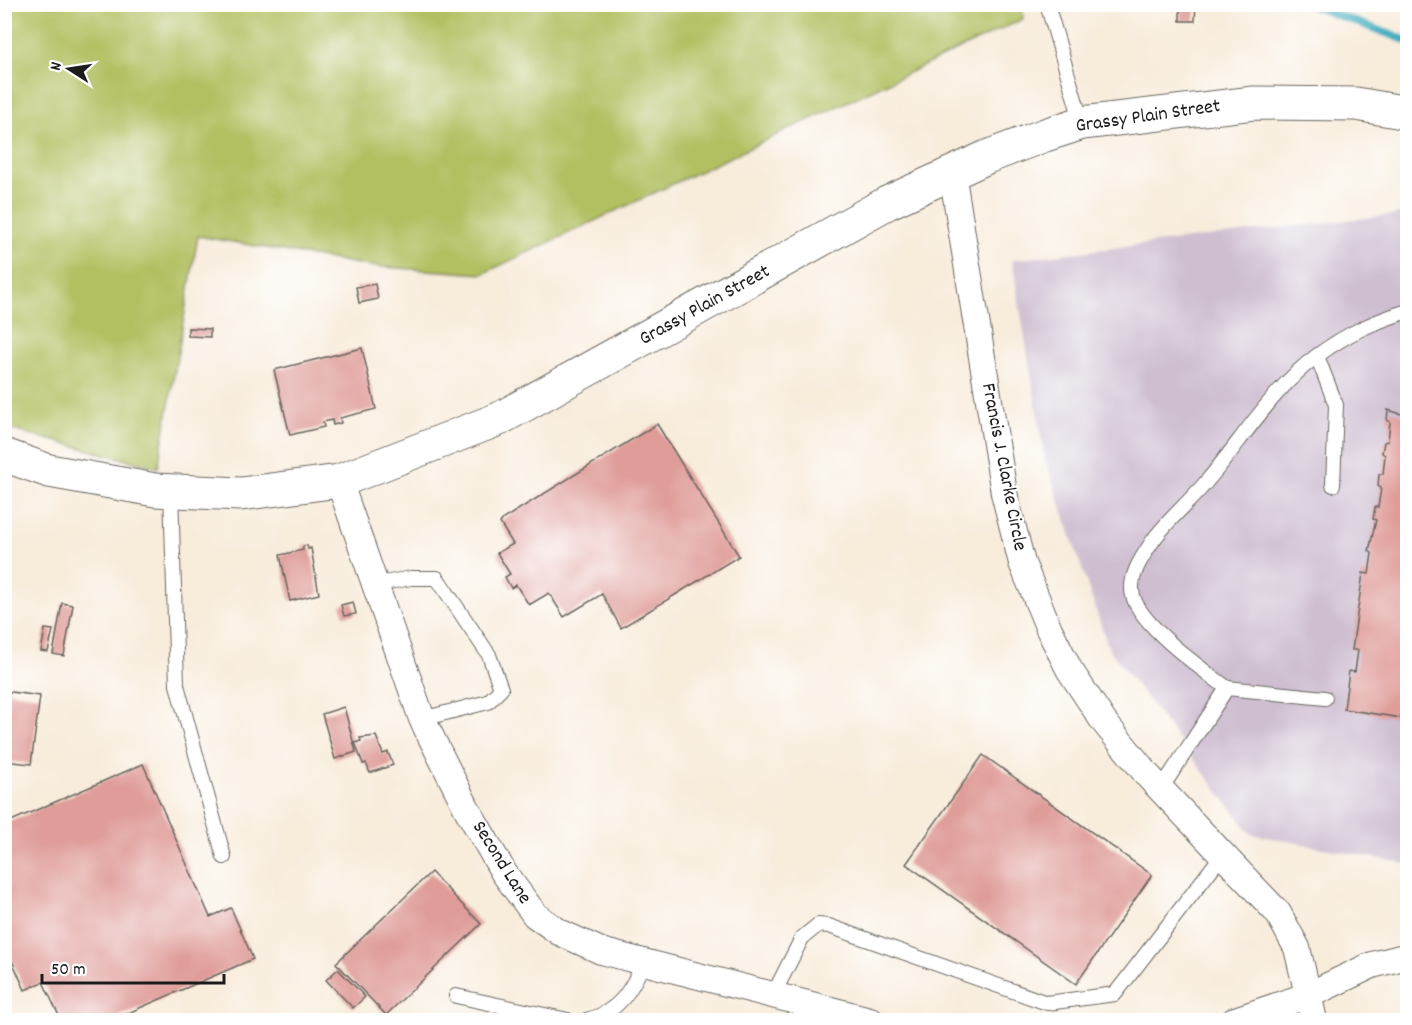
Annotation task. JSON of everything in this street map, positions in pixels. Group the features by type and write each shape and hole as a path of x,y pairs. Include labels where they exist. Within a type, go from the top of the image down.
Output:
{"main road":[{"name":"Grassy Plain Street","path":"4,455 49,471 171,490 241,494 339,481 499,419 824,241 886,203 987,157 1082,123 1254,103 1356,104 1407,113"}],"street":[{"name":"Francis J. Clarke Circle","path":"952,172 1004,493 1022,563 1069,669 1104,722 1161,789 1278,913 1297,948 1314,1020"},
{"name":"Second Lane","path":"339,481 422,719 467,809 525,904 559,932 601,951 870,1020"},
{"path":"1235,1020 1309,994 1372,964 1407,956"}],"lane":[{"path":"1047,4 1082,123"},
{"path":"1324,698 1227,688 1184,655 1149,622 1133,596 1134,571 1153,540 1206,483 1278,394 1317,356 1368,323 1407,311"},
{"path":"1317,356 1336,405 1333,485"},
{"path":"171,490 177,685 224,857"},
{"path":"374,585 411,578 437,578 489,655 501,689 488,702 422,719"},
{"path":"1161,789 1227,688"},
{"path":"773,995 802,938 818,925 829,926 1047,1003 1115,994 1223,854"},
{"path":"586,1020 609,1013 626,997 644,962"},
{"path":"456,996 568,1020"}],"shaded area":[{"path":"1407,213 1407,864 1251,834 1109,649 1045,459 1012,260"}],"green space":[{"path":"5,5 1022,5 1023,19 482,274 370,266 198,236 158,468 5,428"}],"building":[{"path":"1180,4 1196,4 1195,21 1180,21"},
{"path":"375,284 378,299 359,303 356,287"},
{"path":"188,328 210,329 210,337 188,336"},
{"path":"362,348 376,409 340,418 341,423 333,425 332,420 323,422 324,427 290,435 274,370"},
{"path":"1388,410 1408,416 1408,719 1344,709 1349,671 1355,672 1358,650 1352,650 1363,573 1369,574 1372,553 1369,551 1376,520 1373,519 1375,507 1378,507 1381,488 1378,486 1379,474 1383,474 1385,455 1382,453 1384,442 1388,441 1390,422 1387,420"},
{"path":"657,424 739,556 621,628 602,594 564,617 549,593 529,605 516,585 511,588 505,577 510,574 497,553 513,544 500,523"},
{"path":"307,545 308,549 311,548 319,594 290,601 280,555 303,550 303,546"},
{"path":"353,602 356,614 344,616 341,605"},
{"path":"62,603 73,605 64,656 53,654"},
{"path":"45,629 53,630 48,652 41,651"},
{"path":"4,691 40,696 31,764 4,761"},
{"path":"344,707 356,752 335,759 322,714"},
{"path":"376,736 383,754 388,752 393,765 370,773 366,763 363,764 355,743 361,741 360,738"},
{"path":"983,755 1152,875 1076,984 906,864"},
{"path":"143,764 210,917 231,908 253,959 112,1020 61,1020 43,982 25,990 4,943 4,824"},
{"path":"431,872 481,924 386,1015 336,963"},
{"path":"338,969 365,997 353,1008 326,980"}],"waterway":[{"path":"1307,4 1408,41"}]}
